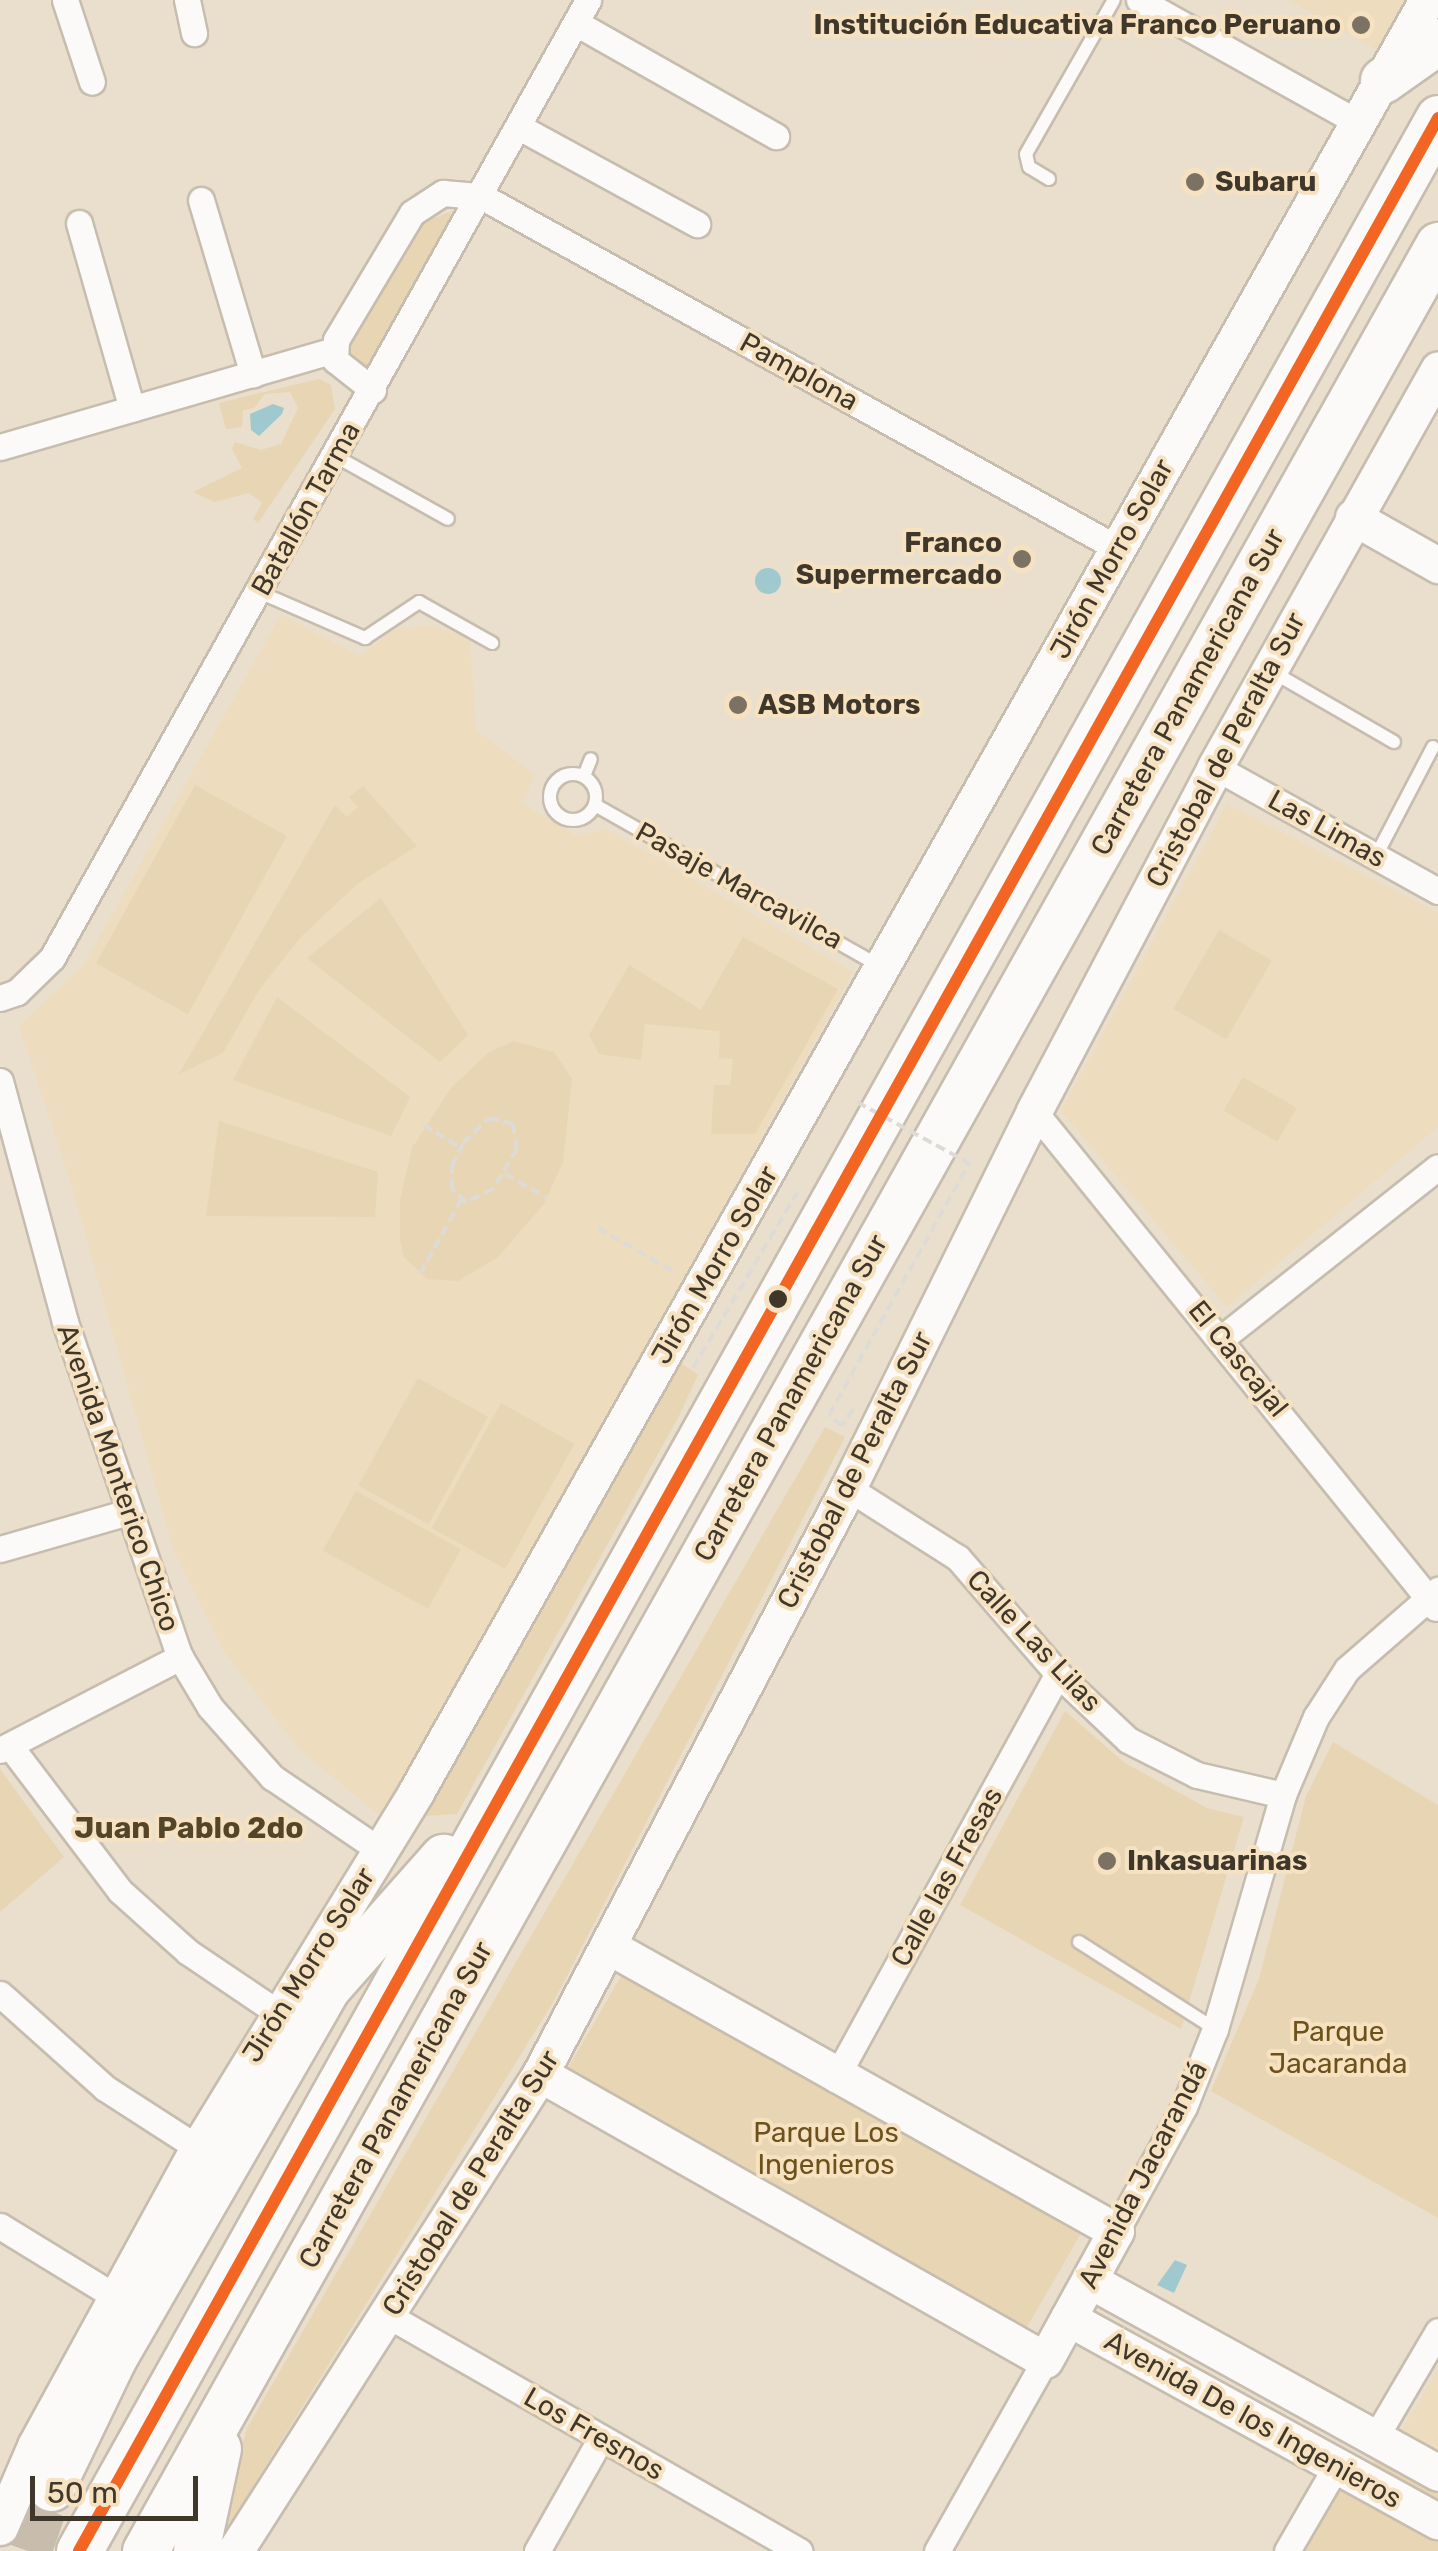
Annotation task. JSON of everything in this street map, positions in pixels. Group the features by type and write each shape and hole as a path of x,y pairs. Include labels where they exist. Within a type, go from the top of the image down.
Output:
{"highway":[{"path":"1383,80 1438,41"},
{"name":"Carretera Panamericana Sur","path":"79,2551 1438,118"},
{"name":"Carretera Panamericana Sur","path":"145,2551 1438,245"},
{"path":"51,2488 113,2359 328,1988 432,1866 484,1826"},
{"path":"44,2551 168,2396"},
{"path":"196,2551 226,2406"}],"street":[{"path":"65,0 92,82"},
{"path":"187,0 194,32"},
{"name":"Batallón Tarma","path":"0,998 17,992 52,958 588,0"},
{"path":"1139,0 1360,123"},
{"name":"Jirón Morro Solar","path":"0,2527 35,2446 198,2148 276,2012 381,1850 1427,0"},
{"path":"576,23 776,136"},
{"path":"519,127 697,224"},
{"path":"0,447 334,350 412,213 443,194 481,196"},
{"name":"Pamplona","path":"481,196 1117,548"},
{"path":"201,200 253,374"},
{"path":"78,223 132,409"},
{"path":"334,350 342,370 373,390"},
{"name":"Cristobal de Peralta Sur","path":"235,2551 390,2316 540,2074 610,1947 848,1488 1034,1111 1215,766 1438,368"},
{"path":"1353,517 1438,565"},
{"name":"Las Limas","path":"1215,766 1438,891"},
{"name":"Avenida Monterico Chico","path":"0,1082 125,1513 180,1658 210,1707 272,1777 381,1850"},
{"name":"El Cascajal","path":"1034,1111 1435,1599"},
{"path":"1222,1338 1438,1167"},
{"name":"Calle Las Lilas","path":"848,1488 958,1558 1058,1674 1128,1740 1198,1775 1283,1795"},
{"path":"0,1549 125,1513"},
{"name":"Avenida Jacarandá","path":"937,2551 1184,2107 1215,2029 1283,1795 1316,1718 1348,1669 1435,1599"},
{"path":"180,1658 5,1748 120,1891 188,1952 276,2012"},
{"name":"Calle las Fresas","path":"835,2079 1058,1674"},
{"path":"610,1947 835,2079 1116,2231"},
{"path":"0,1994 104,2088 198,2148"},
{"path":"540,2074 1046,2360"},
{"path":"0,2226 116,2298"},
{"name":"Avenida De los Ingenieros","path":"1089,2280 1438,2473"},
{"name":"Los Fresnos","path":"390,2316 799,2551"},
{"name":"Avenida De los Ingenieros","path":"1068,2318 1438,2521"},
{"path":"1375,2438 1438,2331"},
{"path":"537,2551 600,2438"},
{"path":"1287,2551 1336,2465"}],"lane":[{"path":"1049,179 1028,167 1026,154 1114,0"},
{"path":"335,456 448,518"},
{"path":"259,592 348,636 365,638 419,602 492,644"},
{"path":"1269,670 1394,742"},
{"path":"1376,856 1433,747"},
{"path":"584,776 592,759"},
{"path":"584,776 595,788 595,804 577,820 561,816 551,804 556,781 584,776"},
{"name":"Pasaje Marcavilca","path":"595,804 882,967"},
{"path":"1080,1942 1215,2029"}],"path":[{"path":"842,1426 829,1416 969,1163 857,1102"},
{"path":"420,1274 461,1200 485,1195 504,1174 518,1139 507,1119 481,1123 461,1148 451,1179 461,1200"},
{"path":"423,1126 461,1148"},
{"path":"504,1174 547,1198"},
{"path":"693,1368 782,1211 802,1188"},
{"path":"598,1228 686,1279"}],"shaded area":[{"name":"Institución Educativa Franco Peruano","path":"1288,0 1404,0 1377,50"},
{"path":"281,615 360,656 393,630 429,625 470,638 476,730 535,775 522,803 577,836 606,829 853,972 384,1819 300,1750 223,1650 174,1552 71,1183 19,1026 83,966"},
{"path":"1227,804 1438,913 1438,1127 1227,1307 1061,1111"},
{"path":"1438,2369 1438,2450 1402,2430"}],"green space":[{"path":"450,212 454,224 369,367 359,365 348,353 349,340 417,225"},
{"path":"319,379 331,385 335,409 258,523 253,519 262,503 249,493 214,502 193,492 242,468 232,449 235,442 261,450 281,444 298,408 290,392 265,394 254,408 243,410 242,427 226,429 219,403"},
{"path":"195,785 287,836 188,1014 96,963"},
{"path":"363,786 417,846 357,884 301,937 259,990 223,1053 179,1074 335,805 347,817 358,807 349,797"},
{"path":"381,898 468,1035 440,1062 307,958"},
{"path":"1219,930 1272,960 1226,1039 1174,1009"},
{"path":"743,937 838,989 755,1134 711,1134 714,1085 730,1085 733,1059 719,1058 720,1031 645,1024 641,1060 599,1054 589,1035 629,965 701,1010"},
{"path":"277,997 410,1097 391,1136 233,1080"},
{"path":"514,1041 554,1052 572,1079 563,1162 544,1204 498,1257 458,1281 427,1279 404,1257 400,1240 400,1200 412,1148 451,1088 488,1053"},
{"path":"1243,1077 1297,1108 1277,1142 1224,1111"},
{"path":"219,1121 378,1172 375,1217 206,1216"},
{"path":"677,1360 698,1375 678,1418 457,1814 424,1816"},
{"path":"418,1378 488,1417 428,1524 358,1486"},
{"path":"501,1403 574,1444 505,1569 432,1528"},
{"path":"825,1427 845,1437 554,2001 213,2551 247,2428"},
{"path":"356,1491 461,1549 428,1609 323,1550"},
{"name":"Inkasuarinas","path":"1065,1711 1125,1763 1207,1808 1244,1817 1181,2029 960,1905"},
{"name":"Parque Jacaranda","path":"1333,1742 1438,1805 1438,2218 1211,2091 1259,1979 1306,1796"},
{"path":"0,1769 64,1857 0,1912"},
{"name":"Parque Los Ingenieros","path":"624,1971 1080,2234 1025,2331 569,2067"},
{"path":"1379,2451 1438,2484 1438,2506 1371,2469"},
{"path":"1339,2486 1438,2542 1438,2551 1300,2551"}],"water":[{"path":"273,404 284,408 282,414 259,436 251,430 250,414"},
{"path":"768,568 777,572 781,581 777,590 768,594 759,590 755,581 759,572"},
{"path":"1175,2260 1187,2265 1174,2293 1157,2285"}],"tunnel":[{"path":"29,2551 51,2488"}],"transit line":[{"path":"79,2551 1438,118"}],"place":[{"name":"Institución Educativa Franco Peruano","path":"1361,25"},
{"name":"Subaru","path":"1195,182"},
{"name":"Franco Supermercado","path":"1022,559"},
{"name":"ASB Motors","path":"738,705"},
{"name":"Inkasuarinas","path":"1107,1861"}],"district":[{"name":"Juan Pablo 2do","path":"189,1828"}]}
